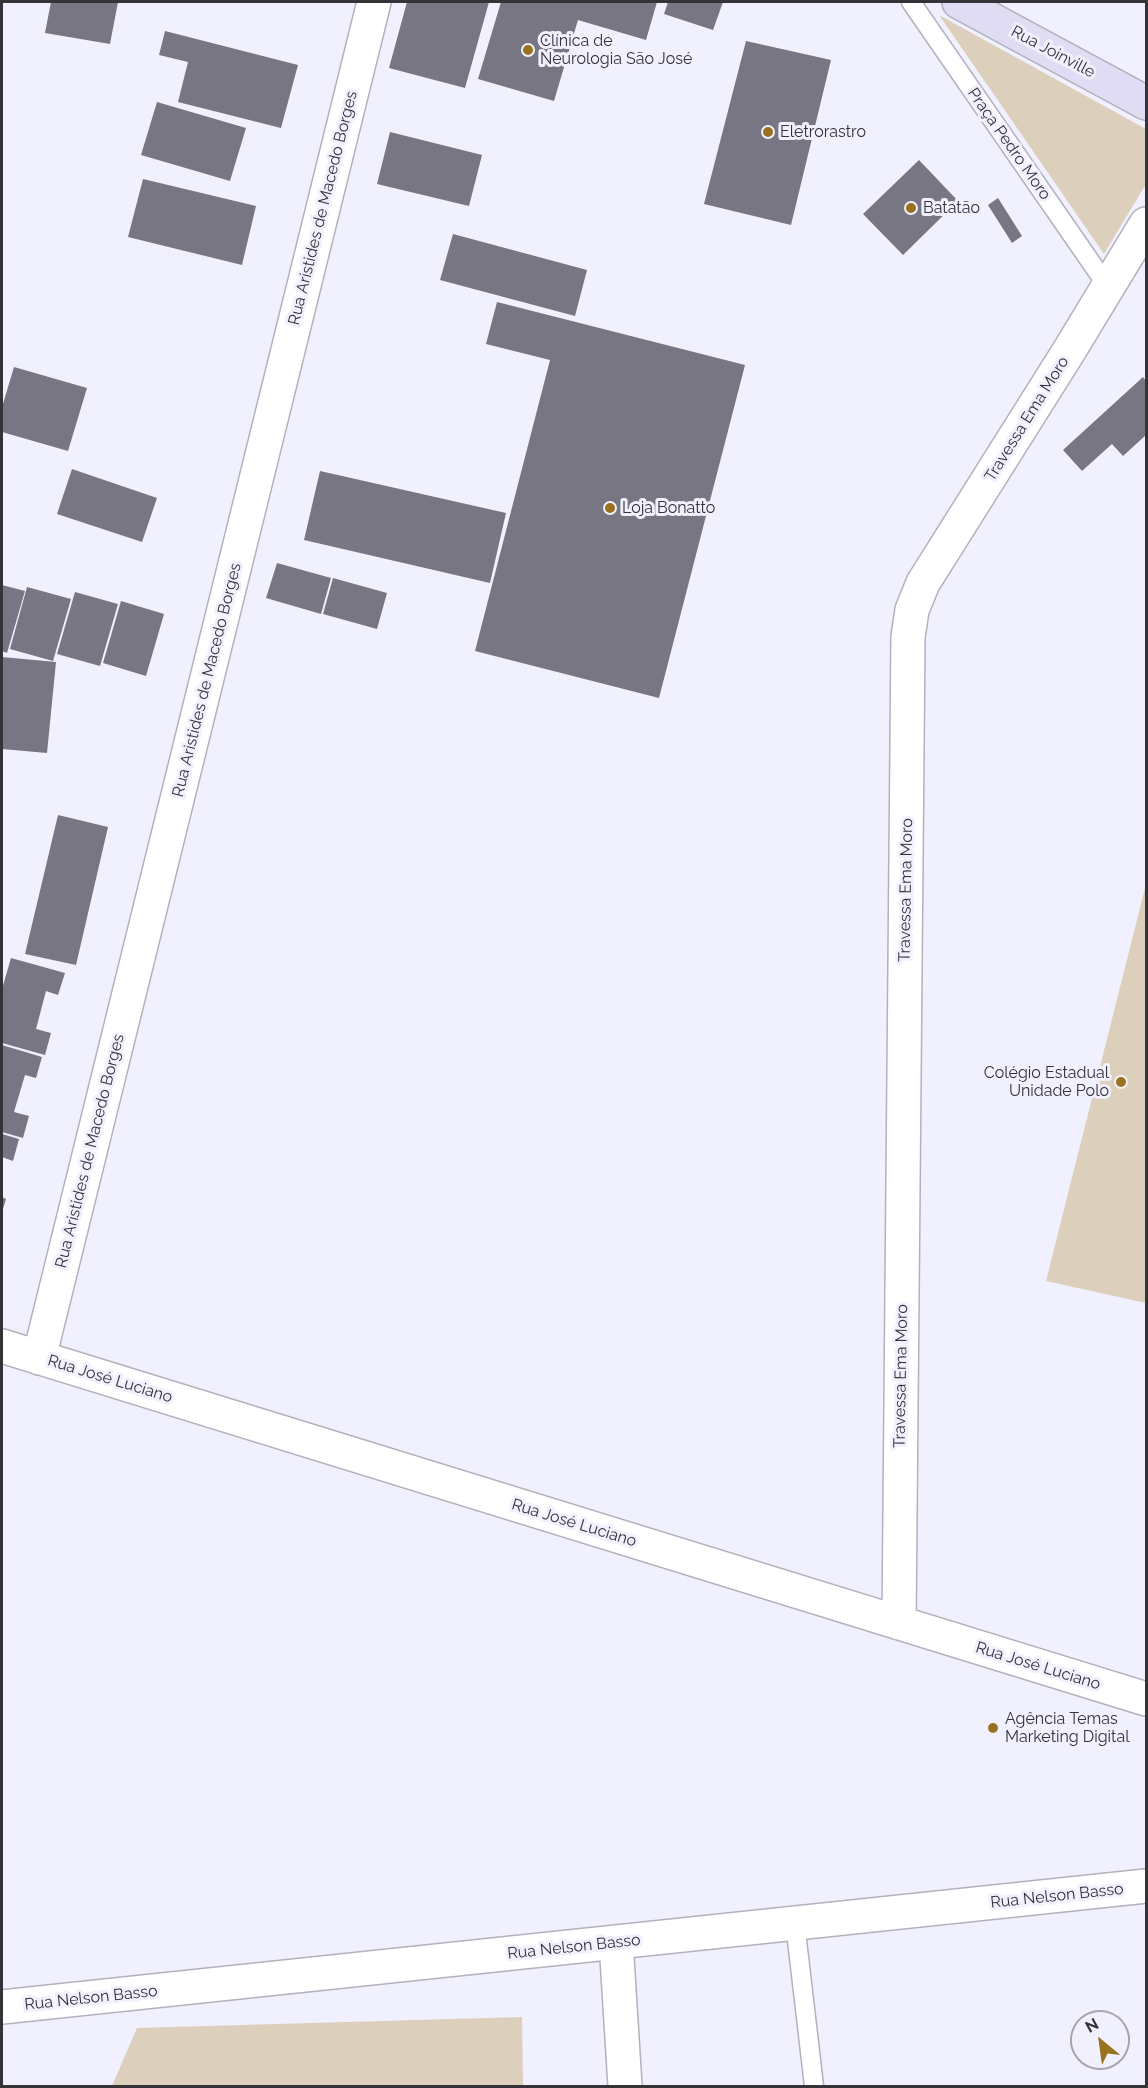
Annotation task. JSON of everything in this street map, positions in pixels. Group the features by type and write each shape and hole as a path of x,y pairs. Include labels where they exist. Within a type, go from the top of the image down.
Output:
{"main road":[{"name":"Rua Joinville","path":"959,2 1146,103"}],"street":[{"name":"Rua Aristides de Macedo Borges","path":"39,1358 374,2"},
{"name":"Travessa Ema Moro","path":"899,1623 908,638 912,610 923,583 1146,224"},
{"name":"Rua José Luciano","path":"2,1346 1146,1700"},
{"name":"Rua Nelson Basso","path":"2,2007 1146,1886"},
{"path":"616,1942 625,2086"}],"lane":[{"name":"Praça Pedro Moro","path":"911,2 1108,287"},
{"path":"795,1923 814,2086"}],"shaded area":[{"path":"939,15 1146,129 1146,184 1104,254"},
{"name":"Colégio Estadual Unidade Polo","path":"1146,884 1146,1303 1046,1281"},
{"path":"522,2017 523,2086 112,2086 137,2028"}],"building":[{"path":"51,2 118,2 110,44 45,33"},
{"path":"407,2 489,2 465,88 389,68"},
{"name":"Clínica de Neurologia São José","path":"501,2 657,2 646,40 578,20 554,101 478,79"},
{"path":"668,2 723,2 713,30 664,14"},
{"path":"165,31 298,65 281,128 178,102 188,62 159,55"},
{"name":"Eletrorastro","path":"746,41 831,60 791,225 704,204"},
{"path":"157,102 246,128 230,181 141,155"},
{"path":"390,132 482,155 469,206 377,184"},
{"name":"Batatão","path":"919,160 958,201 903,255 863,214"},
{"path":"143,179 256,206 242,265 128,237"},
{"path":"998,198 1022,236 1012,243 988,205"},
{"path":"453,234 587,270 575,316 440,280"},
{"name":"Loja Bonatto","path":"497,302 745,365 659,698 475,651 550,360 486,344"},
{"path":"14,367 87,388 68,451 2,432 2,407"},
{"path":"1143,377 1146,381 1146,435 1123,456 1112,444 1082,471 1063,450"},
{"path":"72,469 157,498 142,542 57,514"},
{"path":"320,471 506,513 490,583 304,540"},
{"path":"277,563 331,578 321,614 266,598"},
{"path":"333,578 387,593 377,629 323,614"},
{"path":"2,585 25,591 7,653 2,651"},
{"path":"27,587 71,599 53,661 10,649"},
{"path":"75,592 118,604 100,666 57,654"},
{"path":"121,601 164,614 146,676 103,663"},
{"path":"2,657 56,662 47,753 2,749"},
{"path":"58,815 108,827 76,965 25,954"},
{"path":"11,958 65,973 58,995 46,991 36,1029 51,1033 45,1055 2,1043 2,989"},
{"path":"2,1045 42,1057 36,1078 25,1075 14,1112 29,1116 23,1138 2,1132"},
{"path":"2,1134 19,1139 13,1161 2,1157"},
{"path":"2,1197 6,1199 2,1212"}],"place":[{"name":"Clínica de Neurologia São José","path":"528,50"},
{"name":"Eletrorastro","path":"768,132"},
{"name":"Batatão","path":"911,208"},
{"name":"Loja Bonatto","path":"610,508"},
{"name":"Colégio Estadual Unidade Polo","path":"1121,1082"},
{"name":"Agência Temas Marketing Digital","path":"993,1728"}]}
